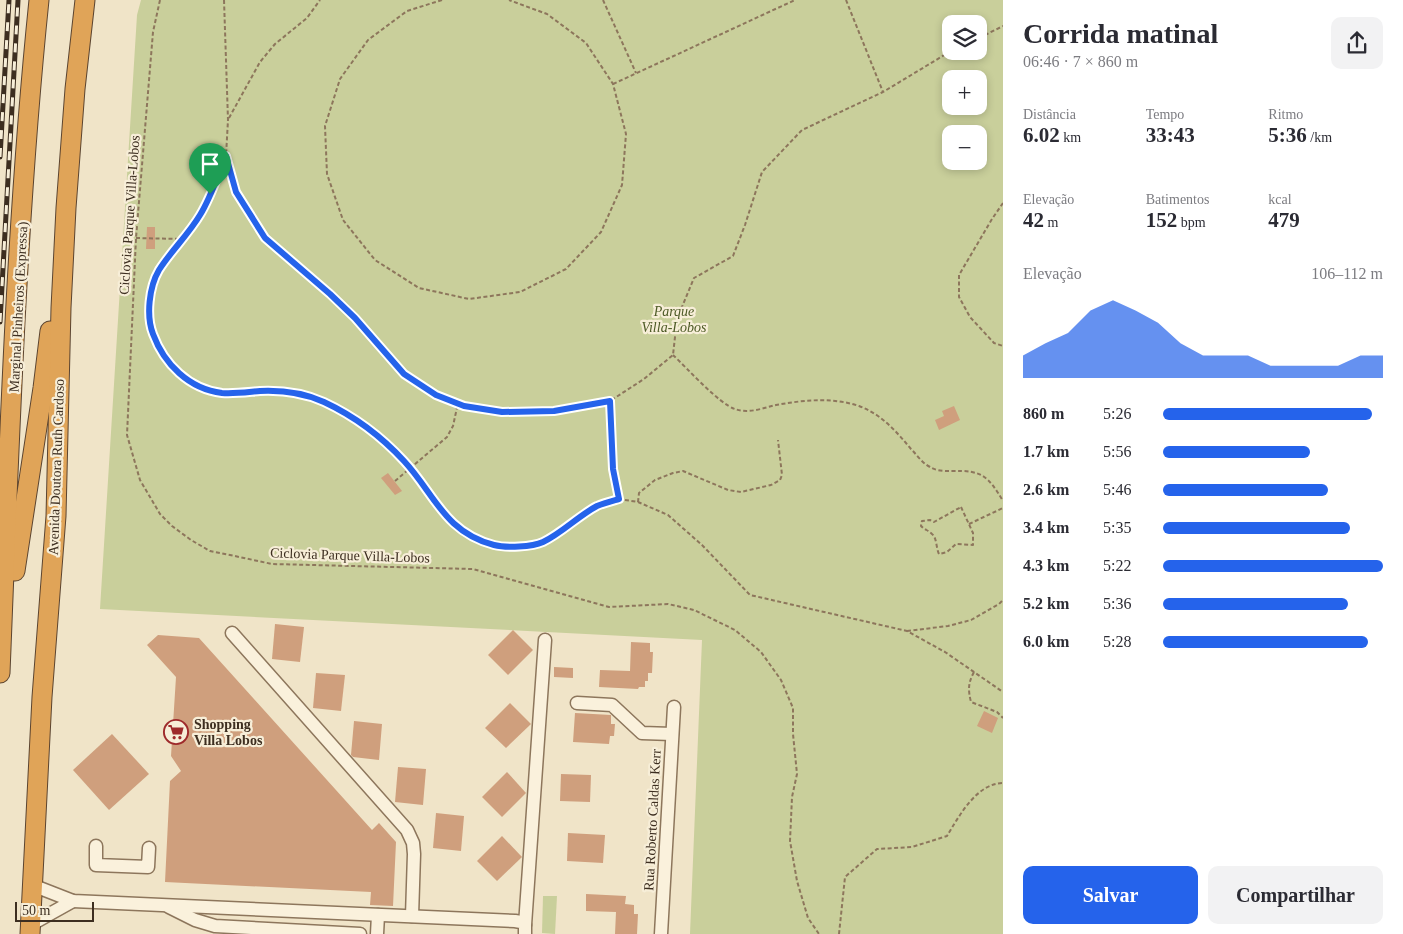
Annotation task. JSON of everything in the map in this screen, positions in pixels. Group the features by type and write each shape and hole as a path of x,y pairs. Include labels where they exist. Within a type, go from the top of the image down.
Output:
{"highway":[{"name":"Marginal Pinheiros (Expressa)","path":"0,673 18,280 39,0"},
{"name":"Avenida Doutora Ruth Cardoso","path":"30,929 42,697 56,516 61,308 67,198 78,55 85,0"},
{"path":"1,643 17,557 50,331 54,317 61,308"}],"street":[{"path":"232,633 407,830 413,844 414,854 412,916"},
{"path":"525,930 545,640"},
{"path":"577,703 612,705 642,733 672,734"},
{"name":"Rua Roberto Caldas Kerr","path":"660,934 674,707"},
{"path":"96,846 96,865 148,867 149,848"},
{"path":"32,885 73,901 515,921 521,922 525,930"},
{"path":"30,929 73,901"},
{"path":"162,904 195,920 215,926 360,934"},
{"path":"377,934 378,915"}],"path":[{"name":"Ciclovia Parque Villa-Lobos","path":"160,0 153,32 136,238 127,435 140,480 160,514 172,526 210,551 272,564 472,569 609,607 668,604 694,610 735,630 761,652 781,680 793,708 793,734 797,774 792,797 790,841 797,881 808,918 819,934"},
{"path":"224,0 228,120 226,156 236,192 265,238 355,318 404,374 436,395 458,403 502,412 554,411 610,401 644,379 673,355 677,318 694,278 733,256 762,172 802,130 883,92 942,56"},
{"path":"228,120 260,62 275,44 307,18 320,0"},
{"path":"442,0 407,11 368,40 340,79 325,126 326,174 343,220 375,260 419,288 469,298 520,292 566,269 601,232 622,185 626,134 613,84 586,44 547,14 509,0"},
{"path":"603,0 636,73"},
{"path":"613,84 795,0"},
{"path":"846,0 883,92"},
{"path":"987,34 1003,26"},
{"path":"226,156 200,214 158,272 152,293 149,315 152,333 161,352 184,379 201,387 222,393 280,391 323,402 356,420 377,435 410,469 436,506 452,523 474,538 495,545 516,546 542,542 597,506 619,499 638,502 668,515 702,545 750,595 907,631 945,652 1003,692"},
{"path":"1003,203 959,275 960,297 970,317 994,343 1003,346"},
{"path":"136,238 182,239"},
{"path":"673,355 724,404 736,410 750,411 813,400 837,401 876,413 923,462 932,468 944,471 969,470 982,475 994,486 1003,501"},
{"path":"610,401 613,469 619,499"},
{"path":"395,481 448,437 453,426 458,403"},
{"path":"638,502 639,493 655,480 683,471 728,490 741,492 771,485 780,480 782,475 778,440"},
{"path":"961,507 968,524 973,533 972,545 956,544 947,552 939,554 936,548 936,540 932,534 921,526 922,521 930,520 934,522 961,507"},
{"path":"968,524 1003,508"},
{"path":"907,631 948,626 971,620 1003,600"},
{"path":"974,672 969,681 968,690 971,702 997,712 1003,718"},
{"path":"839,934 845,877 876,849 912,847 947,836 966,805 992,783 1003,783"}],"green space":[{"name":"Parque Villa-Lobos","path":"141,0 1003,0 1003,934 690,934 702,640 100,609 137,15"},
{"path":"543,896 557,896 555,934 542,933"}],"building":[{"path":"147,227 155,227 155,249 146,249"},
{"path":"954,406 960,420 939,430 935,420 944,416 942,411"},
{"path":"388,473 402,491 395,495 381,478"},
{"path":"275,624 304,627 300,662 272,659"},
{"path":"513,630 533,650 508,675 488,655"},
{"path":"158,635 199,638 372,830 379,823 396,842 393,906 370,905 371,892 165,882 170,781 181,771 171,756 176,677 147,645"},
{"path":"631,642 650,643 650,652 653,652 652,673 648,673 648,681 645,681 645,687 639,687 638,689 599,687 600,670 630,671"},
{"path":"554,667 573,668 573,678 554,677"},
{"path":"316,673 345,675 341,711 313,708"},
{"path":"510,703 531,724 506,748 485,728"},
{"path":"984,711 998,718 992,733 977,726"},
{"path":"575,713 611,715 611,724 615,724 614,736 610,736 609,744 573,742"},
{"path":"354,721 382,724 379,760 353,757 351,755"},
{"path":"112,734 149,774 109,810 73,770"},
{"path":"398,767 426,769 423,805 395,802"},
{"path":"507,772 526,793 502,817 482,797"},
{"path":"561,774 591,775 590,802 560,801"},
{"path":"436,813 464,816 461,851 433,848"},
{"path":"568,833 605,835 603,863 567,861"},
{"path":"502,836 522,857 497,881 477,861"},
{"path":"586,894 626,896 625,904 634,905 634,914 638,914 637,934 615,934 616,912 586,911"}],"railway":[{"path":"0,157 9,0"},
{"path":"0,322 18,0"}],"place":[{"name":"Shopping Villa Lobos","path":"176,732"}],"route":[{"path":"226,156 236,192 265,238 355,318 404,374 436,395 464,406 502,412 554,411 610,401 613,469 619,499 597,506 542,542 516,546 495,545 474,538 452,523 436,506 404,462 377,435 356,420 323,402 280,391 222,393 201,387 184,379 161,352 152,333 149,315 150,300 158,272 200,214 210,194 226,156"}]}
